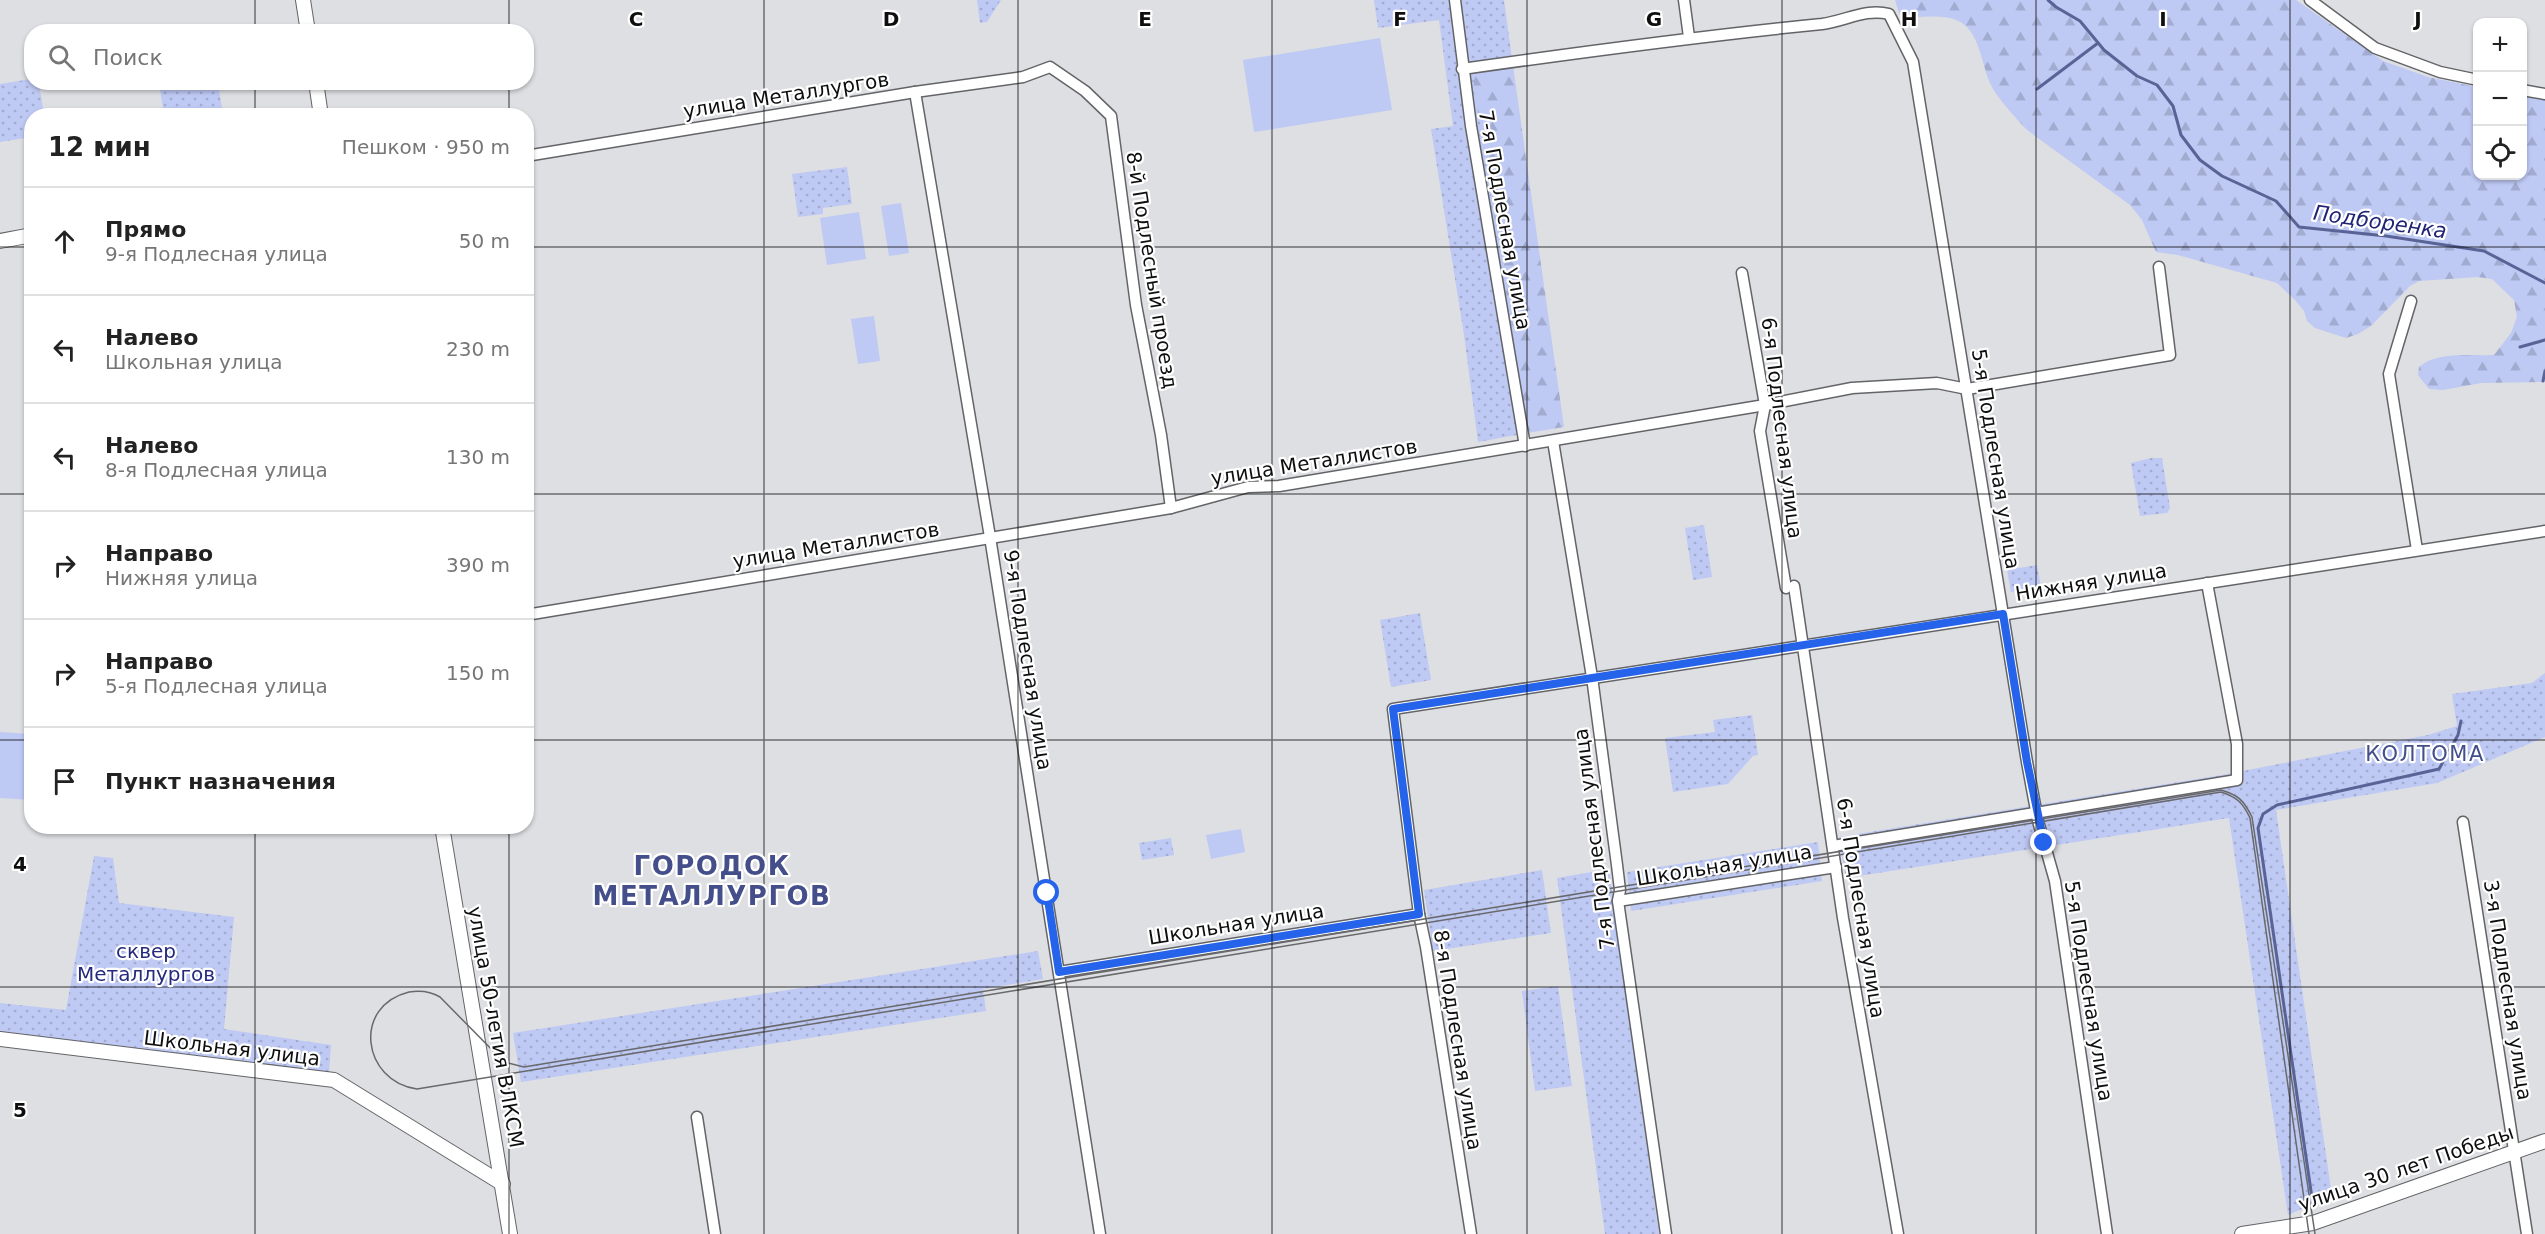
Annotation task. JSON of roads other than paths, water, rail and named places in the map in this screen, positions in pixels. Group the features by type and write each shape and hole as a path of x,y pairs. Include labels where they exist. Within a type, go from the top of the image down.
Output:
{"main road":[{"path":"303,0 307,24"},
{"path":"317,90 320,108"},
{"path":"0,241 24,236"},
{"name":"улица 50-летия ВЛКСМ","path":"443,834 510,1234"},
{"name":"Школьная улица","path":"0,1039 334,1080 503,1184"},
{"name":"улица 30 лет Победы","path":"2242,1234 2313,1223 2545,1141"}],"street":[{"name":"7-я Подлесная улица","path":"1455,0 1462,69 1525,446"},
{"path":"1462,69 1689,38 1684,0"},
{"path":"2310,0 2375,48 2440,72 2473,79"},
{"name":"5-я Подлесная улица","path":"1689,38 1828,23 1872,12 1889,14 1913,62 2037,813 2055,881 2107,1234"},
{"name":"улица Металлургов","path":"534,155 915,92 1023,77 1050,67"},
{"name":"8-й Подлесный проезд","path":"1050,67 1085,91 1111,116 1136,305 1161,435 1171,508"},
{"path":"2527,91 2545,94"},
{"name":"9-я Подлесная улица","path":"915,92 990,537 1101,1234"},
{"path":"1967,389 2170,355 2159,267"},
{"name":"6-я Подлесная улица","path":"1742,273 1765,405 1760,431 1802,645 1836,867 1898,1234"},
{"path":"2410,302 2389,374 2417,550"},
{"name":"улица Металлистов","path":"534,614 1171,508 1248,487 1279,486 1525,446 1852,388 1937,383 1967,389"},
{"name":"7-я Подлесная улица","path":"1553,441 1592,677 1620,890 1618,902 1666,1234"},
{"name":"Нижняя улица","path":"1393,709 2545,531"},
{"name":"Школьная улица","path":"1833,846 2236,780 2236,744 2207,583"},
{"name":"8-я Подлесная улица","path":"1393,709 1419,914 1471,1234"},
{"name":"3-я Подлесная улица","path":"2463,822 2527,1234"},
{"name":"Школьная улица","path":"1618,902 1836,867"},
{"name":"Школьная улица","path":"1059,972 1419,914"},
{"path":"697,1117 716,1234"}],"waterway":[{"name":"Подборенка","path":"2048,0 2080,21 2104,50 2137,76 2157,85 2173,106 2181,135 2200,160 2222,176 2276,201 2299,227 2386,236 2484,251 2545,283"},
{"path":"2037,89 2098,43"},
{"path":"2520,347 2545,340"},
{"path":"2543,381 2545,371"},
{"path":"2312,1198 2258,828 2263,814 2277,805 2439,769 2458,735 2461,721"}],"tram line":[{"path":"2309,1234 2250,818 2239,801 2221,792 417,1089 399,1083 385,1072 375,1058 371,1043 372,1027 378,1012 391,1000 409,992 429,992 440,997 504,1062 524,1067 2221,790 2240,799 2252,817 2315,1234"}],"district":[{"name":"КОЛТОМА","path":"2425,754"},
{"name":"ГОРОДОК МЕТАЛЛУРГОВ","path":"712,881"}],"park label":[{"name":"сквер Металлургов","path":"146,962"}]}
